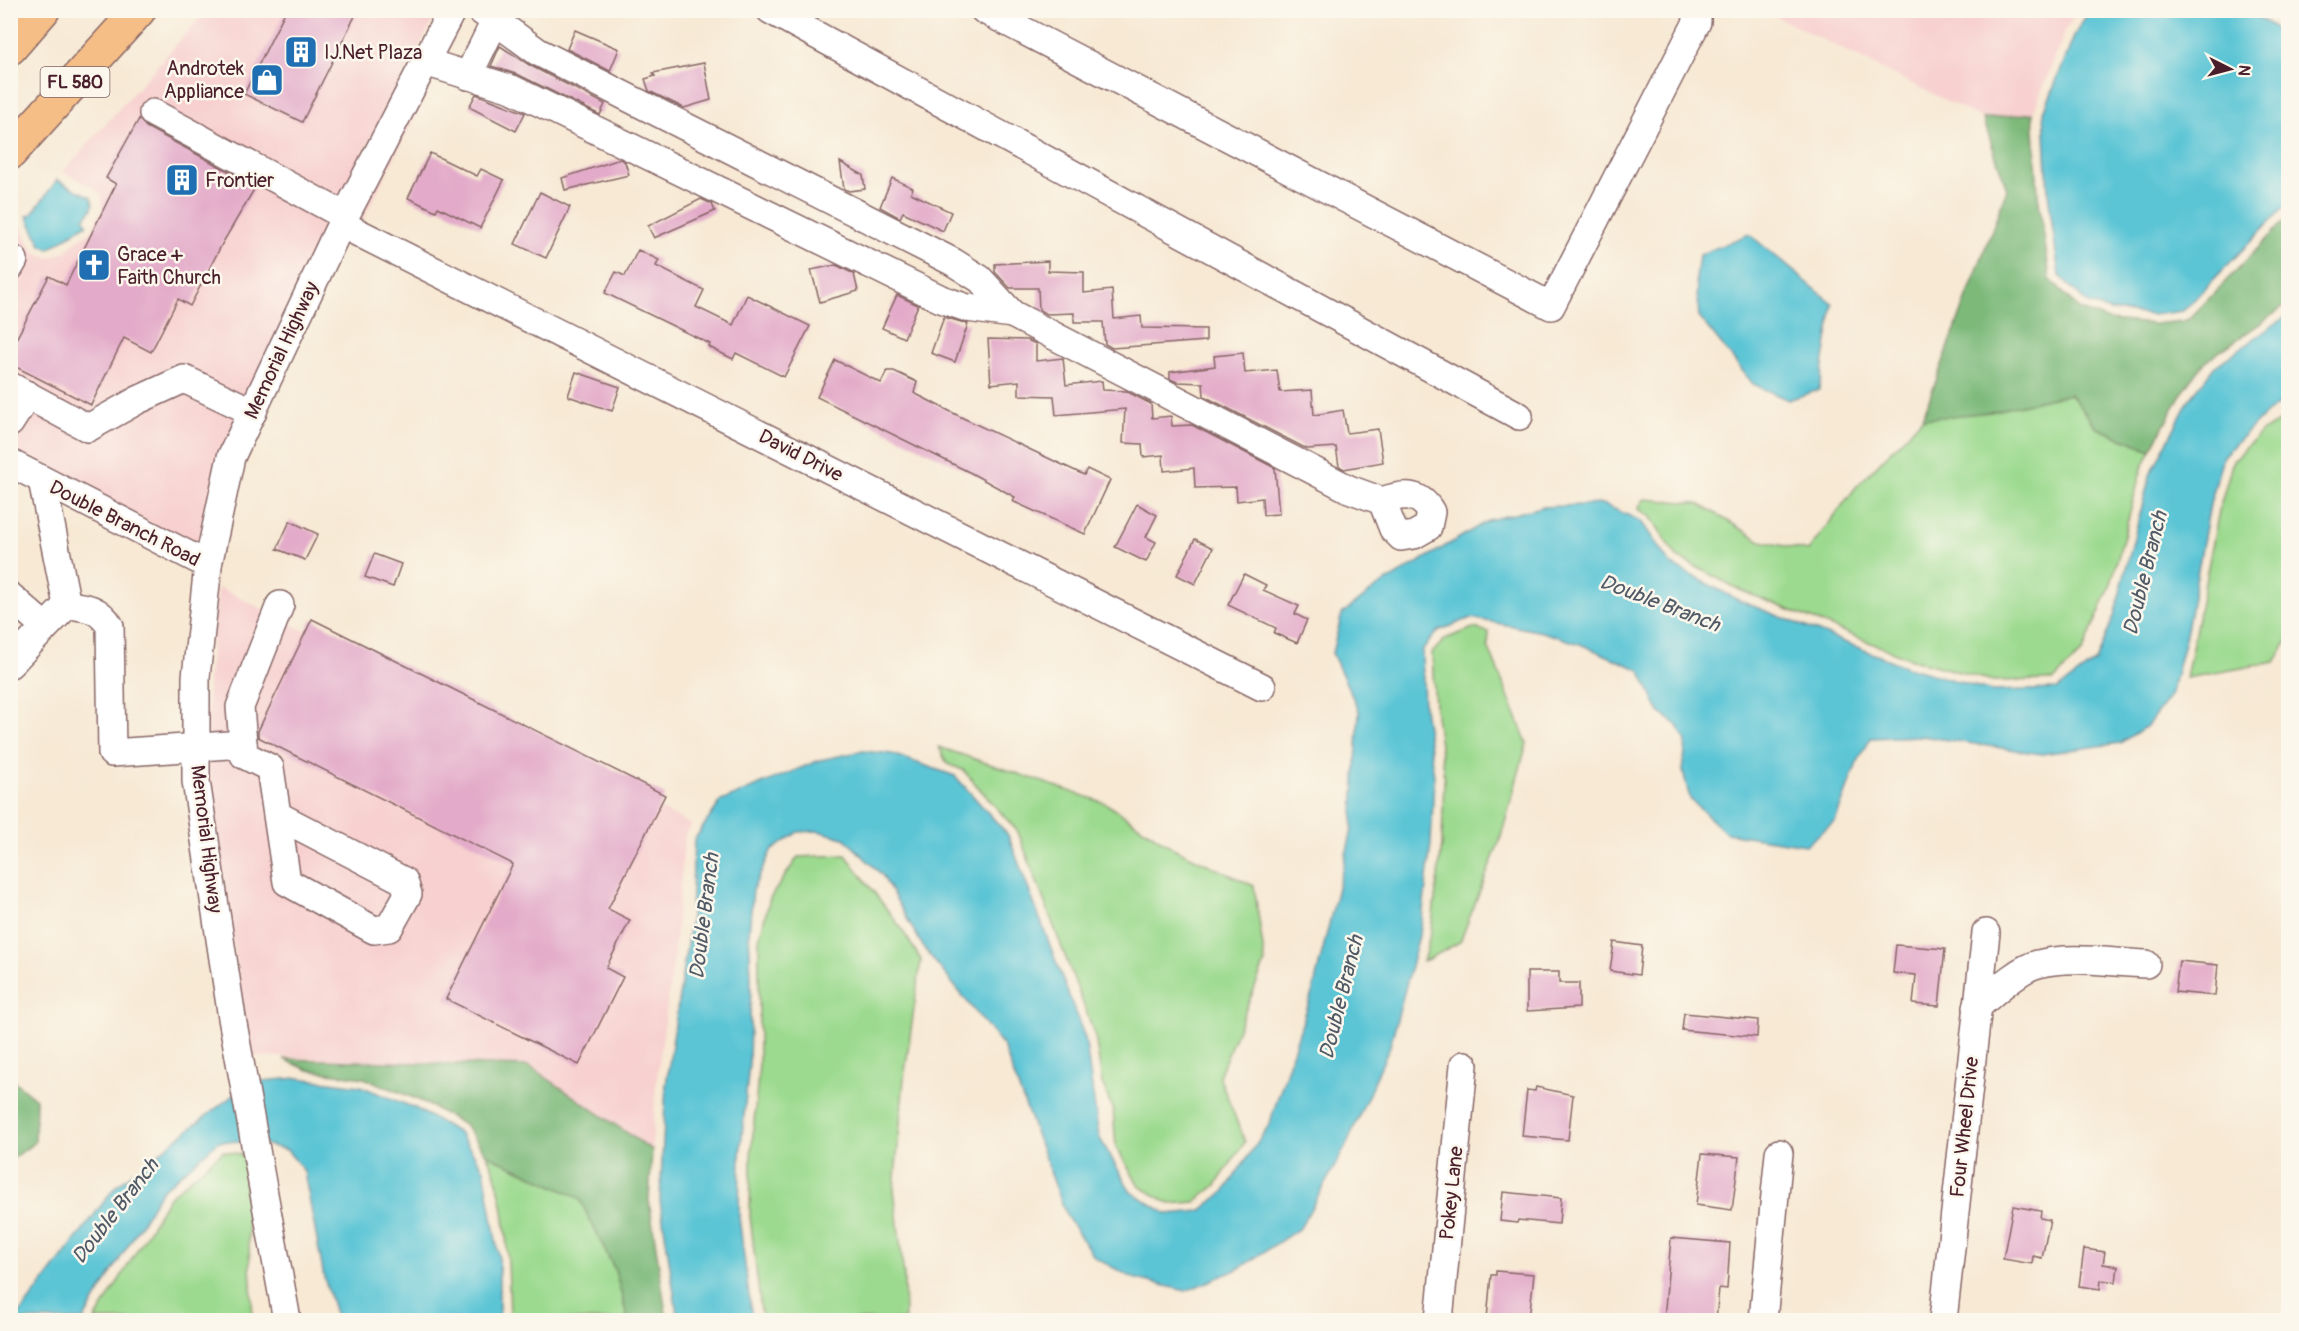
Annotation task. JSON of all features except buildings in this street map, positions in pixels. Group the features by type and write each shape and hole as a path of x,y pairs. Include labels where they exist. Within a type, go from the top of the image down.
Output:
{"main road":[{"path":"11,47 43,10"},
{"name":"FL 580","path":"10,153 139,10"}],"street":[{"name":"Memorial Highway","path":"287,1320 232,1018 196,781 195,677 208,565 231,457 343,220 452,10"},
{"path":"770,10 1519,416"},
{"path":"984,10 1551,306 1697,22 1697,10"},
{"path":"468,75 487,16 538,52 953,262 980,279 1012,315"},
{"path":"425,62 512,89 941,299 967,308 1012,315 1349,489 1382,501"},
{"name":"David Drive","path":"153,113 343,220 1262,687"},
{"path":"696,179 715,142"},
{"path":"879,268 897,234"},
{"path":"10,423 19,391 88,428 138,400 184,379 253,412"},
{"name":"Double Branch Road","path":"10,464 208,565"},
{"path":"42,480 67,605"},
{"path":"10,597 45,627"},
{"path":"10,664 67,605"},
{"path":"67,605 90,608 104,616 110,626 112,753 243,744"},
{"path":"277,815 404,881 408,894 389,928 374,930 287,882 277,815 270,768 244,755 240,707 280,605"},
{"name":"Four Wheel Drive","path":"1943,1320 1986,933"},
{"path":"1977,1007 1999,988 2036,964 2066,961 2146,964"},
{"name":"Pokey Lane","path":"1439,1320 1464,1065"},
{"path":"1763,1320 1779,1153"}],"shaded area":[{"path":"206,11 438,11 324,227 197,547 11,451 11,232 19,223 35,253 49,258 65,252 77,240 96,229 96,220 102,211 102,196 96,189 63,172"},
{"path":"468,11 362,222 357,220"},
{"path":"1765,11 2077,11 2066,29 2033,113 1983,119"},
{"path":"218,587 692,825 685,834 673,964 656,1084 652,1150 529,1066 251,1056 208,781 208,678"}],"green space":[{"path":"2033,113 2038,194 2050,279 2079,309 2109,320 2154,324 2184,321 2191,317 2288,217 2288,304 2205,362 2180,396 2151,450 2097,428 2070,394 1990,412 1922,419 2007,189 1983,119"},
{"path":"2070,394 2097,428 2151,450 2141,471 2111,584 2083,651 2054,680 1993,681 1911,659 1742,591 1677,557 1650,516 1638,509 1644,499 1698,503 1761,541 1808,551 1856,487 1923,418 1990,412"},
{"path":"2288,417 2288,641 2275,662 2186,678 2220,506 2233,461 2262,431"},
{"path":"1473,628 1489,632 1488,646 1527,743 1500,840 1460,942 1423,962 1431,931 1442,845 1444,777 1435,707 1432,653 1445,639"},
{"path":"939,747 1105,803 1173,848 1254,886 1265,962 1219,1076 1245,1142 1216,1185 1195,1202 1170,1204 1139,1186 1116,1147 1113,1110 1102,1083 1095,1035 1018,832 963,770 947,764"},
{"path":"846,855 901,928 921,960 904,1078 894,1189 904,1277 905,1320 762,1320 750,1216 751,1157 759,1064 759,939 770,898 798,857"},
{"path":"284,1059 529,1066 652,1150 649,1200 667,1320 628,1320 615,1270 579,1198 486,1154 465,1125 419,1100 364,1078 308,1070"},
{"path":"10,1078 36,1099 35,1142 11,1160"},
{"path":"223,1151 244,1155 253,1320 95,1320 169,1197"},
{"path":"486,1154 579,1198 615,1270 628,1320 510,1320 508,1258 503,1211 499,1189"}],"water":[{"path":"2089,11 2248,11 2288,36 2288,203 2183,311 2152,315 2110,311 2087,303 2059,275 2048,193 2044,112 2075,34"},
{"path":"57,180 91,197 93,206 84,218 87,224 49,249 41,245 27,216 32,214"},
{"path":"1749,234 1833,304 1819,390 1788,400 1753,384 1699,317 1696,279 1699,255"},
{"name":"Double Branch","path":"2288,315 2288,397 2264,415 2223,456 2210,504 2187,630 2171,694 2147,726 2120,743 2042,754 1921,736 1871,738 1857,763 1835,821 1806,845 1726,833 1690,799 1683,771 1686,741 1676,724 1660,713 1640,670 1580,644 1542,632 1471,618 1438,631 1422,650 1424,708 1434,776 1431,844 1421,928 1390,1046 1345,1148 1300,1228 1238,1269 1186,1291 1133,1278 1095,1258 1067,1217 1003,1046 924,948 882,875 844,838 818,831 798,832 771,851 753,889 749,931 751,979 749,1063 740,1157 739,1217 752,1320 678,1320 660,1200 666,1085 691,917 694,840 721,801 820,760 863,751 892,754 955,776 1008,835 1085,1038 1099,1137 1131,1192 1167,1214 1200,1211 1224,1192 1269,1125 1313,990 1352,830 1359,711 1332,653 1342,614 1377,587 1489,520 1542,507 1603,504 1641,521 1670,564 1738,600 1907,667 1992,691 2058,689 2096,661 2114,616 2150,475 2189,400 2214,367"},
{"name":"Double Branch","path":"298,1078 360,1086 415,1108 459,1133 484,1169 499,1259 499,1320 337,1320 324,1277 304,1171 287,1150 256,1142 219,1141 161,1191 83,1320 15,1320 115,1187 250,1082"}],"place":[{"name":"IJ.Net Plaza","path":"301,52"},
{"name":"Androtek Appliance","path":"267,80"},
{"name":"Frontier","path":"182,180"},
{"name":"Grace + Faith Church","path":"94,265"}]}
